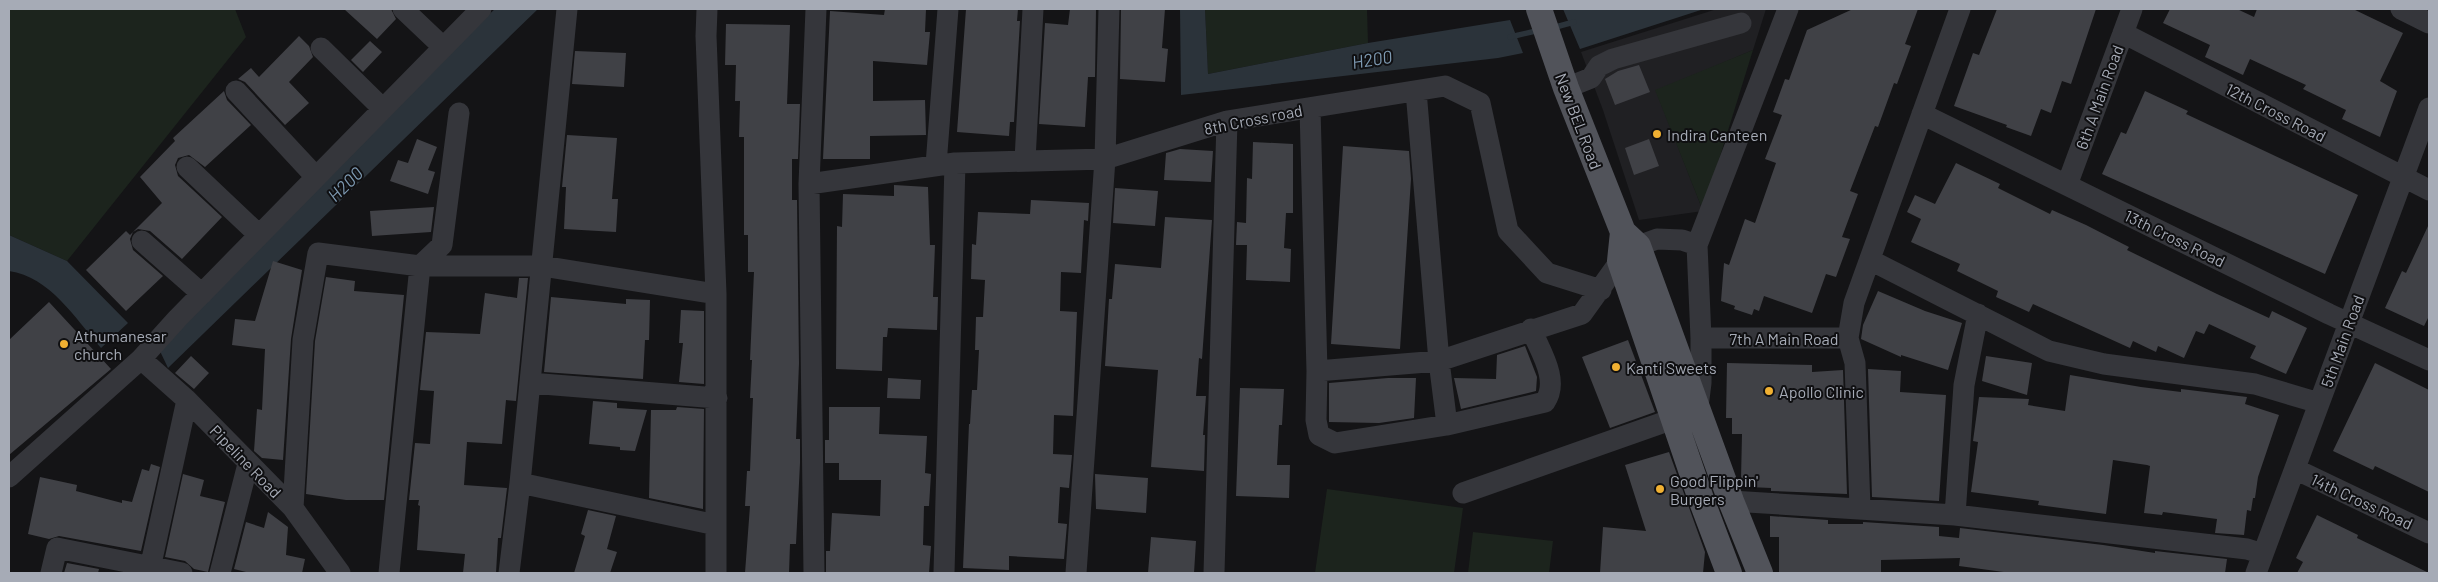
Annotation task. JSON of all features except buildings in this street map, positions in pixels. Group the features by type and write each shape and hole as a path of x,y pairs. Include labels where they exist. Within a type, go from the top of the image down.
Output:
{"main road":[{"name":"New BEL Road","path":"1540,10 1566,88 1627,246 1698,407 1760,573"},
{"name":"New BEL Road","path":"1627,246 1673,419 1729,573"}],"street":[{"path":"403,9 443,47"},
{"path":"9,477 141,359 177,319 481,9"},
{"path":"509,573 520,483 567,9"},
{"path":"707,9 706,36 716,294 716,573"},
{"path":"814,573 809,184 816,9"},
{"path":"944,573 945,164 948,9"},
{"path":"1025,160 1033,9"},
{"path":"1076,573 1105,159 1110,9"},
{"path":"1698,407 1701,383 1701,338 1697,245 1788,9"},
{"path":"1848,338 1854,303 1960,9"},
{"name":"6th A Main Road","path":"2067,185 2132,9"},
{"path":"2401,9 2429,24"},
{"path":"1566,88 1591,78 1599,66 1613,60 1741,23"},
{"name":"12th Cross Road","path":"2123,32 2429,190"},
{"path":"321,48 383,109"},
{"name":"8th Cross road","path":"809,184 945,164 1105,159 1227,121 1445,86 1480,103 1508,231 1547,273 1601,290"},
{"path":"1416,91 1439,361 1447,425"},
{"path":"236,92 316,177"},
{"path":"1310,108 1317,371 1316,420 1319,434 1335,443 1447,425 1545,402 1551,394 1552,381 1531,329"},
{"name":"5th Main Road","path":"2260,564 2429,108"},
{"path":"389,573 420,266 442,245 459,113"},
{"name":"13th Cross Road","path":"1922,114 2349,323 2429,360"},
{"path":"1214,573 1227,121"},
{"path":"187,166 259,235"},
{"path":"1317,371 1439,361 1531,329 1582,314 1601,290 1627,246 1657,239 1682,240 1697,245"},
{"path":"142,241 202,294"},
{"path":"293,508 303,340 318,252 420,266 542,266 716,294"},
{"path":"1870,260 2048,351 2104,364 2255,384 2319,404"},
{"path":"1955,515 1964,386 1978,314"},
{"name":"7th A Main Road","path":"1701,338 1848,338 1855,363 1860,508"},
{"name":"Pipeline Road","path":"141,359 187,400 293,508 340,573"},
{"path":"530,383 717,398"},
{"path":"149,570 187,400"},
{"path":"1463,493 1673,419"},
{"path":"220,573 248,464"},
{"name":"14th Cross Road","path":"2295,469 2429,533"},
{"path":"520,483 716,525"},
{"path":"1732,501 1955,515 2247,550 2260,564"},
{"path":"52,573 57,548 149,570 182,573"}],"shaded area":[{"path":"9,9 235,9 246,37 67,261 9,235"},
{"path":"1205,9 1367,9 1368,43 1208,74"},
{"path":"1717,9 1766,9 1753,50 1656,91 1703,211 1639,220 1603,110 1581,52"},
{"path":"1753,50 1703,211 1655,90"},
{"path":"1327,489 1463,508 1454,573 1315,573"},
{"path":"1473,532 1553,541 1549,573 1468,573"}],"water":[{"path":"495,9 538,9 168,368 159,349 403,93"},
{"path":"1180,9 1205,9 1208,74 1368,43 1510,20 1523,53 1498,58 1181,95"},
{"path":"1563,9 1704,9 1580,49"},
{"path":"9,235 67,261 128,323 101,348 61,300 37,281 9,271"}],"waterway":[{"name":"H200","path":"1552,28 1574,22"},
{"name":"H200","path":"1510,37 1540,30"}],"place":[{"name":"Indira Canteen","path":"1657,134"},
{"name":"Athumanesar church","path":"64,344"},
{"name":"Kanti Sweets","path":"1616,367"},
{"name":"Apollo Clinic","path":"1769,391"},
{"name":"Good Flippin' Burgers","path":"1660,489"}]}
